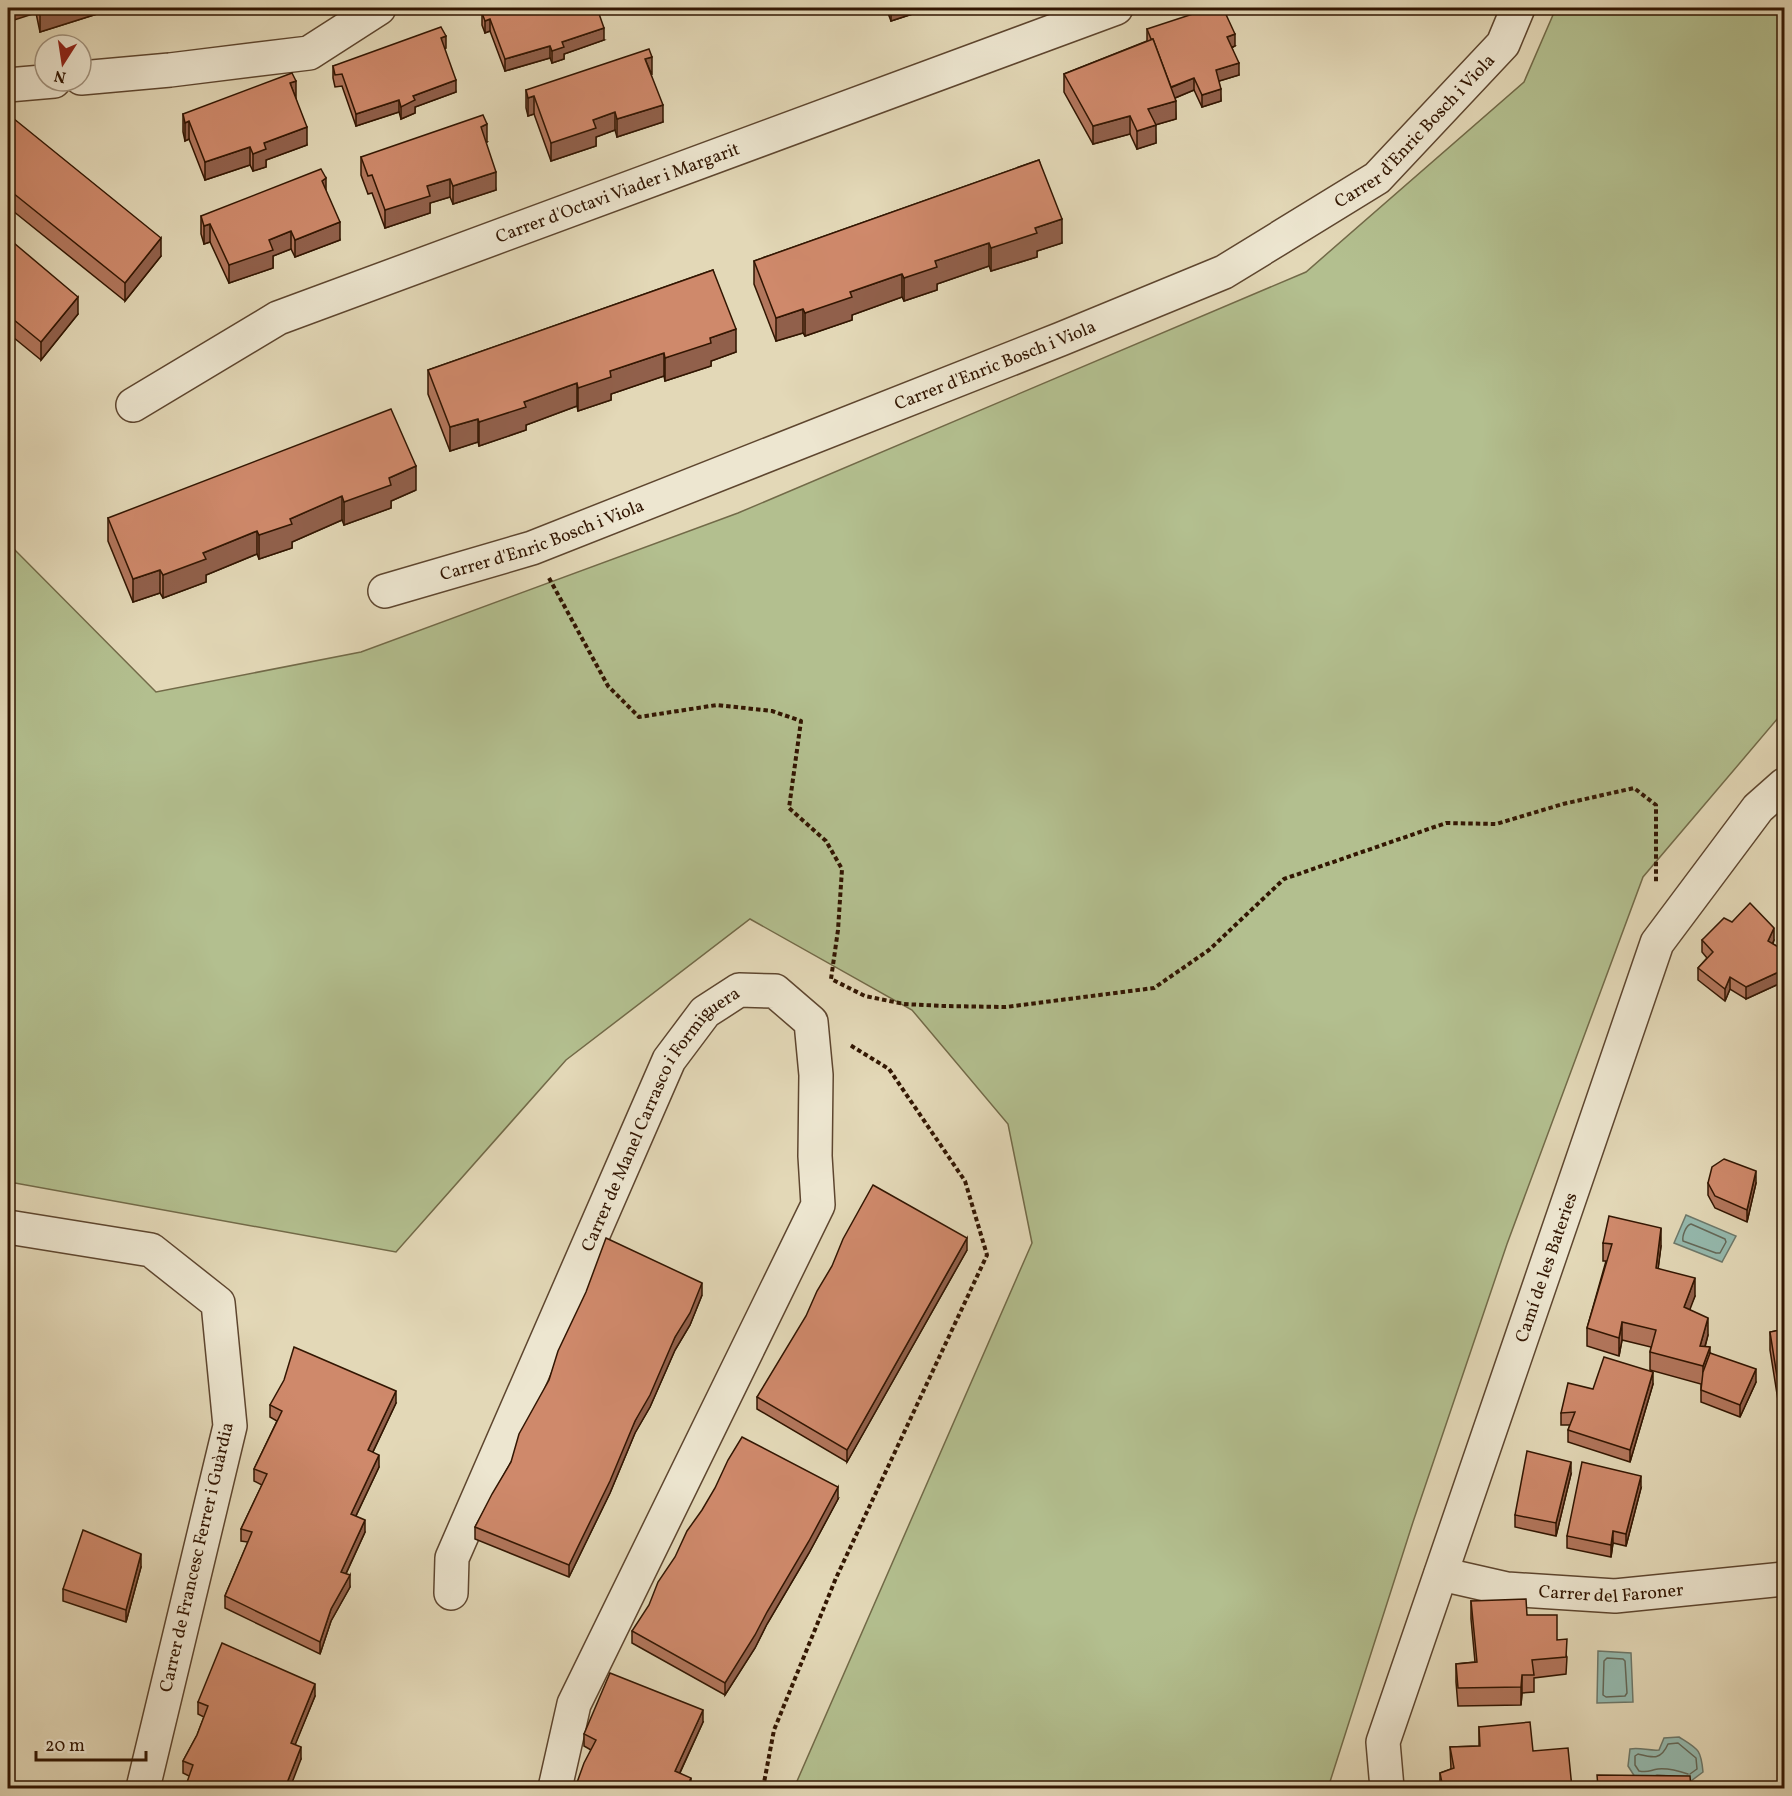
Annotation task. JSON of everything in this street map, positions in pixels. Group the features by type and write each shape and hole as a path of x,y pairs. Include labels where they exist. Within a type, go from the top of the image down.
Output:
{"street":[{"path":"93,77 309,53 379,8"},
{"name":"Carrer d'Octavi Viader i Margarit","path":"133,405 278,318 1116,8"},
{"name":"Carrer d'Enric Bosch i Viola","path":"385,591 532,548 1061,339 1224,272 1377,178 1503,44 1518,8"},
{"path":"8,85 33,83"},
{"name":"Camí de les Bateries","path":"1387,1788 1383,1742 1657,944 1758,808 1785,784"},
{"name":"Carrer de Manel Carrasco i Formiguera","path":"451,1593 452,1557 669,1060 705,1012 739,990 775,991 811,1022"},
{"path":"555,1788 574,1704 818,1205 815,1156 816,1075 811,1022"},
{"name":"Carrer de Francesc Ferrer i Guàrdia","path":"8,1227 151,1250 218,1303 230,1426 143,1788"},
{"name":"Carrer del Faroner","path":"1441,1574 1508,1589 1615,1596 1785,1579"}],"path":[{"path":"532,548 608,686 639,717 717,705 772,711 801,721 789,808 826,841 842,869 838,930 831,979 865,996 904,1004 1006,1007 1154,988 1209,950 1284,879 1446,823 1496,824 1563,804 1634,788 1656,805 1656,886"},
{"path":"763,1788 774,1730 836,1578 987,1256 965,1181 889,1069 811,1022"}],"green space":[{"path":"1556,8 1784,8 1784,711 1643,877 1507,1244 1413,1522 1328,1788 794,1788 1032,1243 1008,1124 912,1010 750,919 566,1060 396,1252 15,1183 8,1185 8,543 156,692 361,652 738,513 1306,272 1524,82"}],"water":[{"path":"1686,1215 1736,1236 1722,1262 1674,1243"},
{"path":"1598,1651 1631,1653 1633,1702 1597,1703"},
{"path":"1679,1737 1700,1754 1703,1772 1691,1781 1672,1776 1657,1775 1649,1779 1635,1777 1628,1766 1630,1749 1659,1750 1664,1738"}],"building":[{"path":"39,8 60,8 40,14"},
{"path":"498,8 597,8 604,28 562,42 564,47 552,51 550,46 505,59 490,19 485,21 482,13"},
{"path":"1211,8 1223,8 1235,34 1227,37 1239,63 1216,70 1221,89 1202,95 1194,78 1171,87 1147,29"},
{"path":"441,27 446,36 441,38 456,80 413,96 415,100 401,107 399,100 356,114 342,74 335,75 333,66"},
{"path":"1153,39 1176,101 1148,109 1156,125 1137,131 1130,116 1093,126 1064,74"},
{"path":"649,49 652,57 645,59 663,105 617,119 615,112 593,120 596,128 551,143 534,96 528,98 526,90"},
{"path":"292,73 296,81 290,83 307,127 264,143 266,149 253,154 250,147 205,162 189,121 185,123 183,114"},
{"path":"8,114 161,238 125,283 8,189"},
{"path":"483,115 487,124 481,127 496,172 453,186 450,179 427,186 430,196 385,210 372,175 368,176 361,157"},
{"path":"1039,160 1062,219 1035,228 1037,233 991,248 989,243 935,261 937,267 904,278 902,274 850,292 852,297 805,313 803,309 776,318 754,261"},
{"path":"321,169 326,178 322,181 340,222 295,240 291,231 269,240 273,250 229,265 210,224 204,226 201,216"},
{"path":"8,238 78,297 41,342 8,315"},
{"path":"713,270 736,329 710,338 711,343 665,358 664,353 610,371 611,377 578,388 577,383 524,402 526,407 479,422 478,419 450,427 428,370"},
{"path":"391,409 416,466 389,478 391,485 344,502 342,496 290,519 292,524 259,535 257,531 203,553 206,559 163,575 160,570 133,579 108,518"},
{"path":"1750,903 1774,928 1768,941 1785,951 1785,969 1746,987 1730,977 1725,989 1698,968 1713,952 1702,940 1724,918 1732,922"},
{"path":"1724,1159 1756,1171 1747,1210 1715,1196 1708,1183 1712,1167"},
{"path":"873,1185 967,1238 847,1450 757,1397 806,1316 843,1239"},
{"path":"1609,1216 1661,1228 1656,1268 1695,1278 1684,1307 1708,1318 1700,1346 1710,1347 1703,1366 1650,1352 1656,1330 1622,1322 1619,1338 1587,1328 1612,1244 1603,1243"},
{"path":"606,1238 702,1283 690,1313 675,1337 569,1565 475,1527 511,1462 519,1434 549,1380 558,1351 586,1292"},
{"path":"1785,1329 1785,1426 1770,1332"},
{"path":"294,1347 396,1391 368,1450 379,1455 351,1514 365,1520 341,1572 350,1575 331,1609 320,1642 225,1596 252,1532 241,1529 267,1474 254,1469 282,1411 270,1405 284,1380"},
{"path":"1710,1353 1756,1369 1740,1405 1701,1390 1703,1372"},
{"path":"1604,1357 1653,1372 1630,1450 1568,1430 1575,1412 1561,1413 1568,1383 1593,1389"},
{"path":"742,1437 838,1487 755,1635 725,1683 632,1631 649,1605 658,1582 715,1488"},
{"path":"1527,1451 1571,1462 1556,1523 1515,1515"},
{"path":"1582,1462 1641,1476 1626,1534 1613,1531 1611,1545 1567,1536"},
{"path":"83,1530 141,1554 126,1610 63,1589"},
{"path":"1785,1587 1785,1624 1784,1624 1778,1589"},
{"path":"1526,1599 1527,1615 1557,1615 1557,1640 1567,1639 1566,1657 1532,1660 1534,1675 1522,1675 1521,1687 1458,1688 1456,1664 1477,1662 1471,1601"},
{"path":"222,1643 315,1684 291,1743 301,1747 285,1788 185,1788 193,1765 183,1761 197,1735 208,1706 198,1702"},
{"path":"610,1673 703,1710 675,1771 691,1778 686,1788 575,1788 596,1740 584,1734"},
{"path":"1530,1722 1533,1751 1568,1748 1572,1788 1443,1788 1440,1773 1454,1768 1450,1747 1480,1746 1479,1727"},
{"path":"1597,1775 1690,1776 1691,1788 1598,1788"}]}
